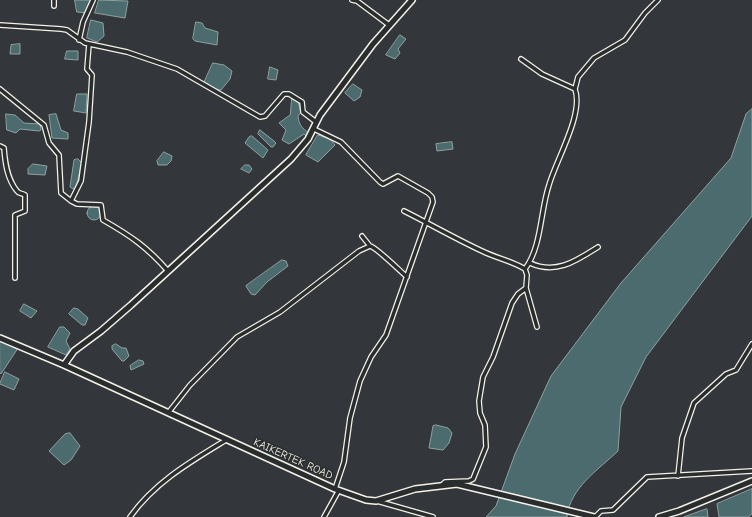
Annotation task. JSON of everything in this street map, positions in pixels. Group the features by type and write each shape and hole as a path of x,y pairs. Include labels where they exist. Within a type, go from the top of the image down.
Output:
{"main road":[{"path":"64,365 74,351 101,331 291,159 314,129 320,114 389,25 412,0"},
{"name":"KAIKERTEK ROAD","path":"0,338 64,365 226,440 337,489 366,500 376,501 415,489 457,484 594,517"},
{"path":"659,517 679,511 752,481"}],"street":[{"path":"54,0 54,6"},
{"path":"79,40 84,22 93,0"},
{"path":"352,0 357,1 389,25"},
{"path":"525,269 530,263 537,242 542,208 549,184 573,126 578,96 575,89 578,77 594,58 625,40 658,0"},
{"path":"0,25 67,30 79,40 89,44 127,52 177,69 197,83 260,117 265,116 284,94 289,94 302,102 303,112 316,122"},
{"path":"71,201 80,181 89,122 92,75 87,69 89,44"},
{"path":"521,59 542,74 575,89"},
{"path":"0,89 44,125 49,143 59,155 61,193 77,204 101,205 103,209 103,220 135,238 151,252 168,271"},
{"path":"314,129 341,142 384,184 398,176 428,193 432,197 433,202 427,223 386,335 371,357 360,381 350,418 344,462 337,489 324,517"},
{"path":"0,146 4,148 6,164 12,182 18,192 25,195 25,211 15,215 15,278"},
{"path":"404,211 477,249 525,269 527,275 526,288 537,327"},
{"path":"362,236 370,246 376,248 385,259 407,277"},
{"path":"168,413 190,385 237,337 280,312 360,251 370,246"},
{"path":"530,263 539,266 563,267 576,262 598,247"},
{"path":"442,485 445,482 469,481 473,479 486,447 485,426 480,413 483,377 493,357 512,303 518,294 526,288"},
{"path":"678,476 682,438 694,403 726,374 736,370 752,344"},
{"path":"130,517 147,495 161,483 226,440"},
{"path":"594,517 601,511 613,510 647,477 752,472"},
{"path":"376,501 433,517"}],"water":[{"path":"75,0 91,0 87,13 77,12"},
{"path":"99,0 128,1 125,18 95,13"},
{"path":"91,20 103,23 104,36 97,42 87,38"},
{"path":"196,22 202,23 205,28 218,32 217,45 195,41 193,39"},
{"path":"400,35 406,39 398,49 400,53 395,59 386,55"},
{"path":"20,44 20,54 10,54 11,45"},
{"path":"67,51 78,51 78,60 65,59"},
{"path":"213,63 224,65 232,71 230,79 221,90 214,89 204,83"},
{"path":"270,67 278,70 276,80 268,79"},
{"path":"353,84 362,90 360,97 354,101 345,93"},
{"path":"77,94 87,94 86,113 74,111"},
{"path":"292,99 298,102 301,112 298,116 300,124 309,133 307,137 304,134 289,144 282,140 286,130 279,123 290,115"},
{"path":"752,109 752,216 646,357 621,407 618,451 579,488 573,497 567,517 486,517 496,506 515,454 551,376 621,283 731,158 746,114"},
{"path":"6,114 15,115 24,123 40,124 41,130 20,129 16,133 7,130"},
{"path":"56,114 61,130 68,133 68,139 52,138 49,115"},
{"path":"260,130 276,143 273,147 271,147 258,134"},
{"path":"318,135 330,139 335,145 318,162 306,155"},
{"path":"252,136 268,150 263,158 245,143 249,137"},
{"path":"452,142 453,149 437,151 436,144"},
{"path":"164,152 172,156 171,161 167,165 158,165 157,161"},
{"path":"78,159 82,163 76,187 73,189 70,187 74,160"},
{"path":"33,164 47,166 45,175 28,174 28,169"},
{"path":"245,165 249,165 252,169 249,173 241,169"},
{"path":"94,206 99,208 101,213 99,218 94,220 89,218 87,213 89,208"},
{"path":"282,260 286,261 288,266 267,282 255,295 251,294 246,286"},
{"path":"24,304 37,311 31,318 20,311"},
{"path":"74,308 78,309 88,318 85,325 82,325 69,314"},
{"path":"60,327 64,327 70,333 66,341 70,349 66,355 48,347"},
{"path":"0,341 18,348 1,374 0,373"},
{"path":"116,344 122,348 126,348 129,356 124,361 122,361 112,349 112,346"},
{"path":"139,360 143,361 144,364 131,370 130,366"},
{"path":"5,372 19,379 14,390 0,384"},
{"path":"436,425 448,428 452,433 449,443 443,450 429,448 433,426"},
{"path":"70,433 80,446 71,460 64,465 49,451 65,434"},
{"path":"752,489 752,514 748,517 719,517 717,504"},
{"path":"707,509 708,517 684,517"}]}
